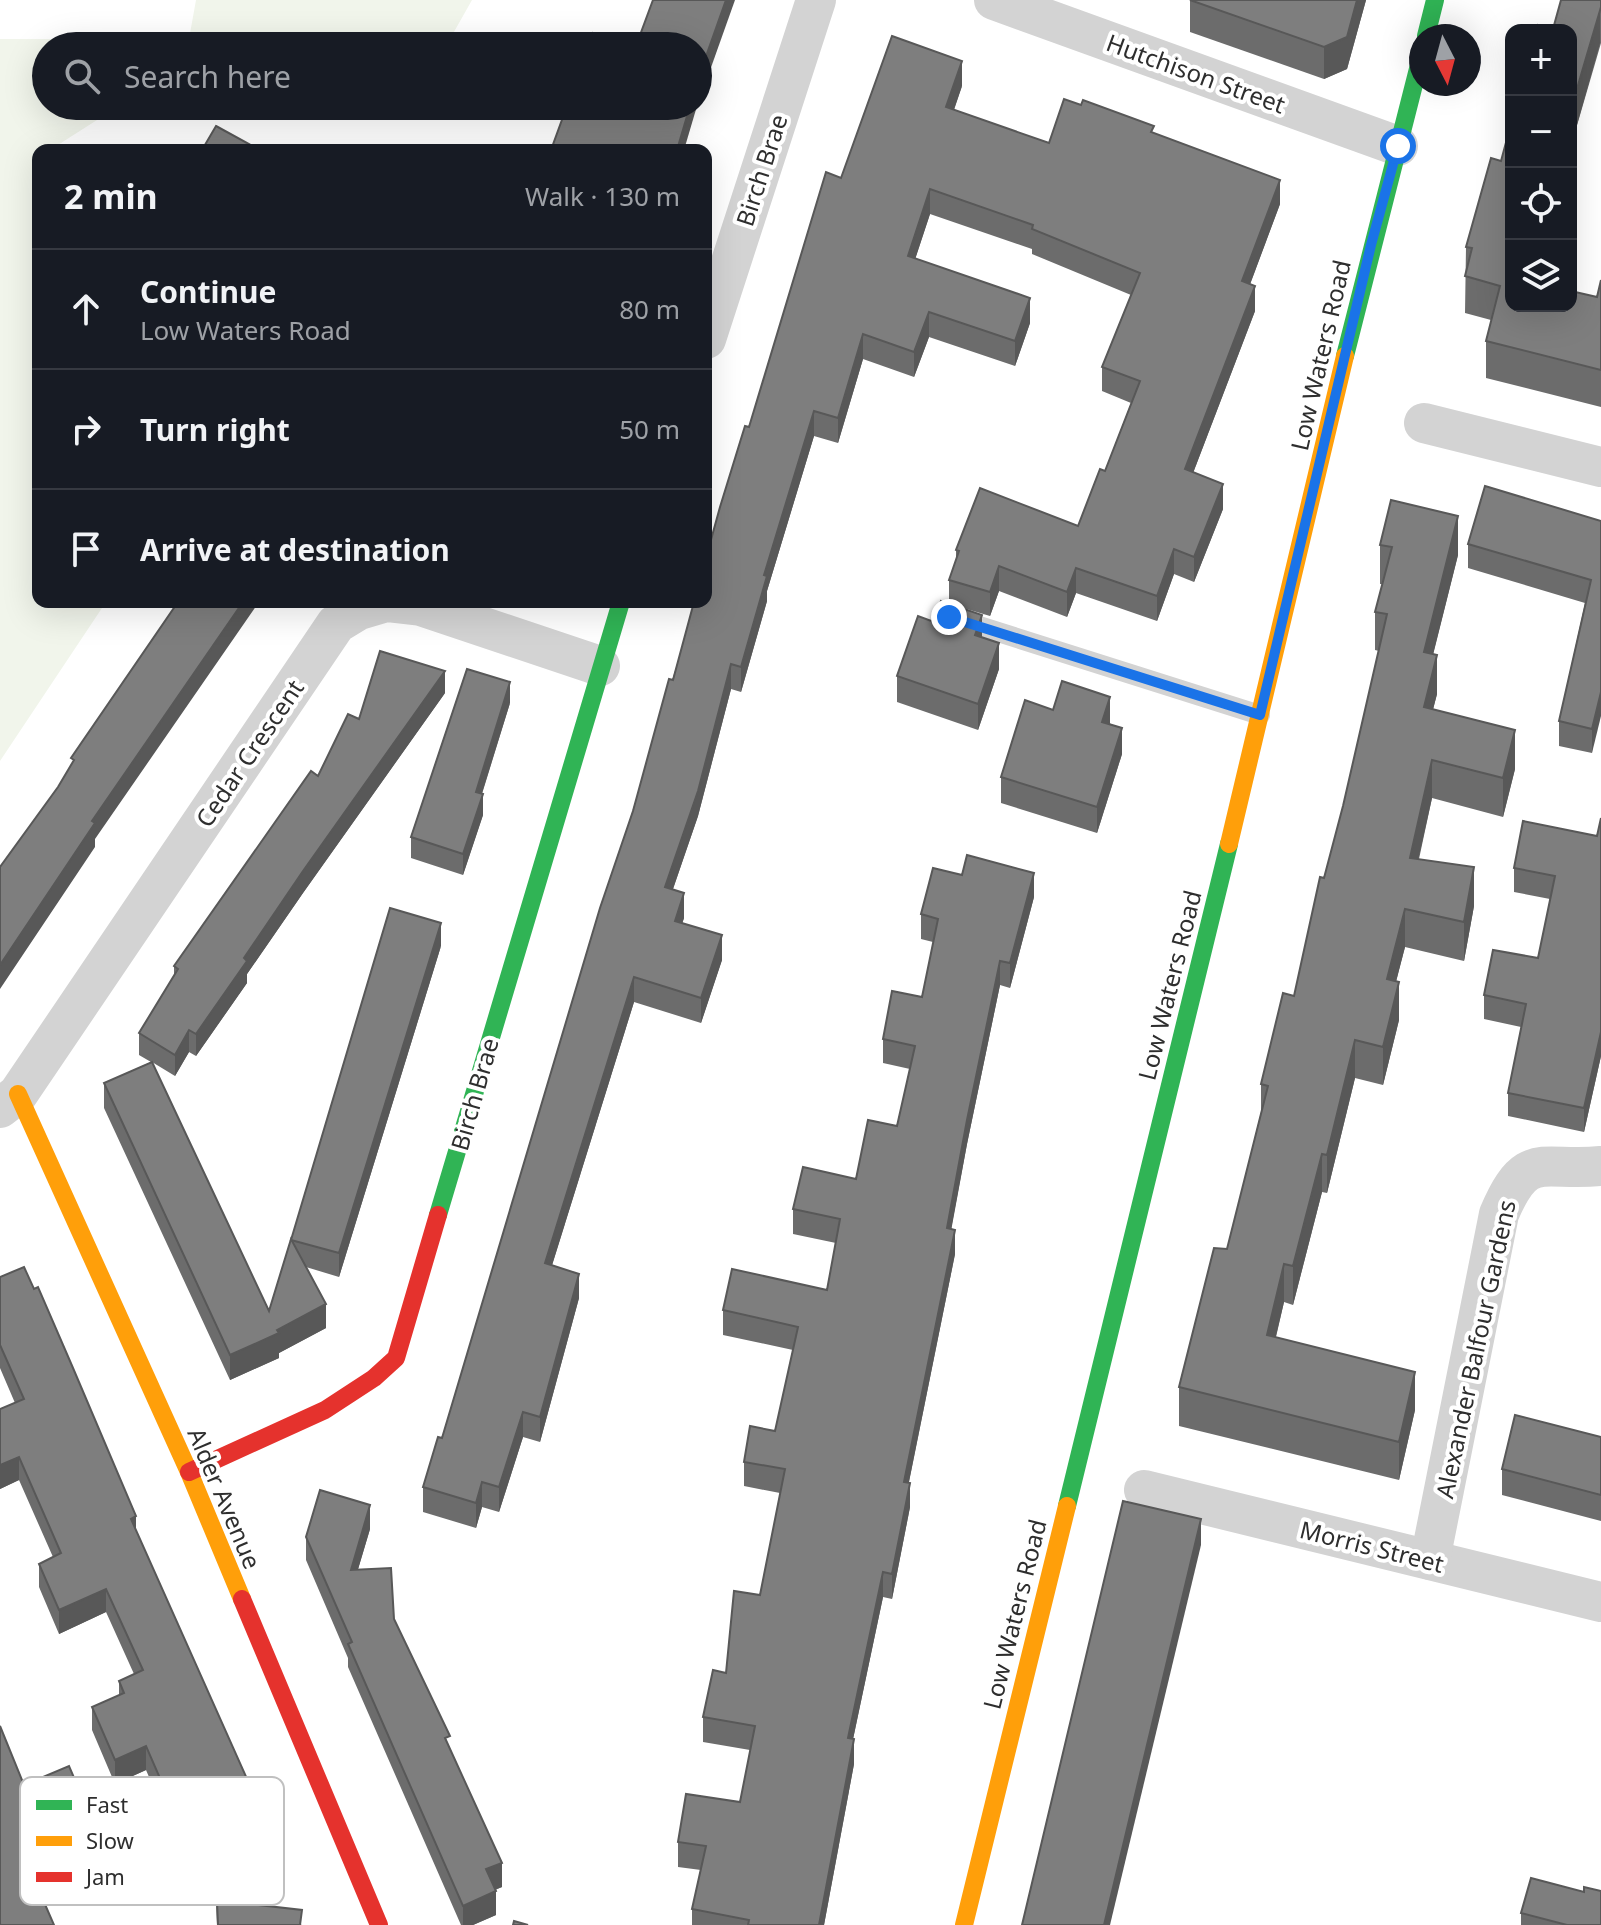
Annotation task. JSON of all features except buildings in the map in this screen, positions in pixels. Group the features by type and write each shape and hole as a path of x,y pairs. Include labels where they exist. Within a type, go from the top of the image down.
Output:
{"main road":[{"path":"1429,24 1435,0"},
{"name":"Low Waters Road","path":"964,1925 1260,715 1371,245 1411,96"},
{"name":"Birch Brae","path":"189,1472 332,1407 369,1385 396,1358 619,608"},
{"name":"Alder Avenue","path":"9,1101 189,1472 379,1925"}],"street":[{"name":"Birch Brae","path":"712,321 816,0"},
{"name":"Hutchison Street","path":"994,0 1398,146"},
{"path":"1424,423 1601,467"},
{"name":"Cedar Crescent","path":"9,1101 336,624 366,608"},
{"name":"Cedar Crescent","path":"433,608 600,666"},
{"name":"Alexander Balfour Gardens","path":"1430,1560 1499,1214 1512,1182 1539,1166 1601,1166"},
{"name":"Morris Street","path":"1144,1490 1601,1602"}],"lane":[{"path":"949,617 1260,715"}],"shaded area":[{"path":"196,0 472,0 454,32 190,32"},
{"path":"0,39 32,39 32,120 97,120 59,144 32,144 32,608 102,608 0,761"}],"traffic: fast":[{"path":"1429,24 1435,0"},
{"path":"1345,356 1411,96"},
{"path":"438,1215 619,608"},
{"path":"1067,1506 1229,844"}],"traffic: slow":[{"path":"1229,844 1345,356"},
{"path":"18,1094 189,1472 242,1599"},
{"path":"964,1925 1067,1506"}],"traffic: jam":[{"path":"189,1472 325,1410 374,1378 396,1358 438,1215"},
{"path":"242,1599 379,1925"}],"route":[{"path":"949,617 1260,715 1371,245 1398,146"}]}
